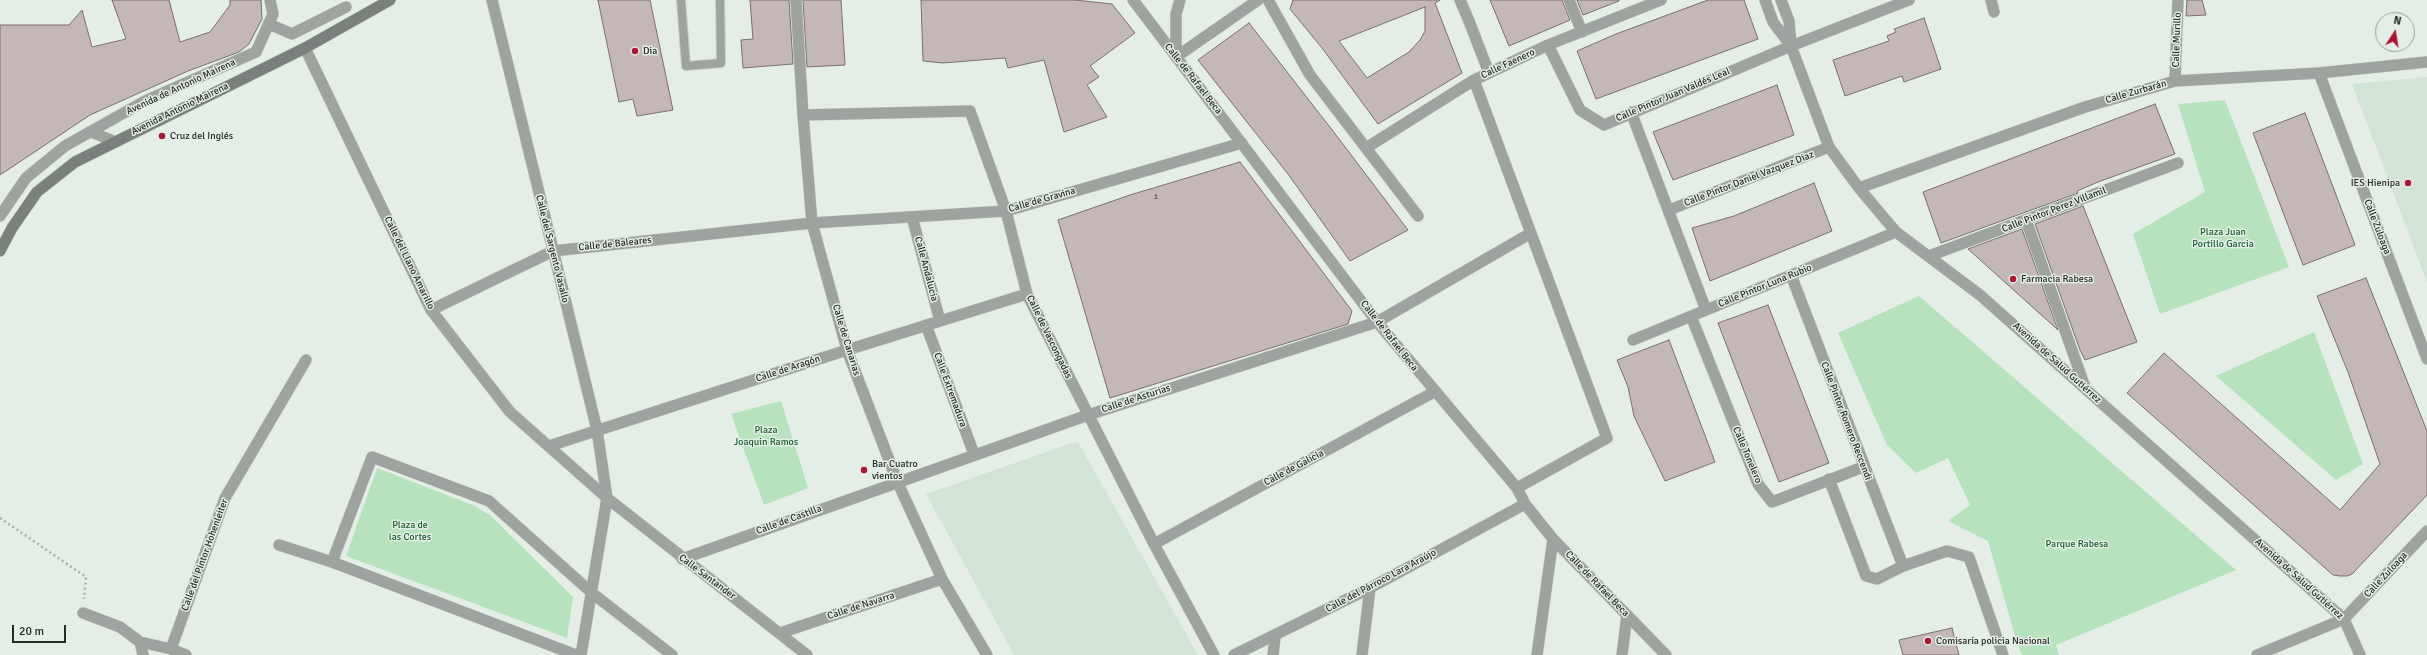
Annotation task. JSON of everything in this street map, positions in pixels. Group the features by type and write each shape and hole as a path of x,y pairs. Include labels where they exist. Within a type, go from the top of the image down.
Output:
{"main road":[{"name":"Avenida Antonio Mairena","path":"0,251 12,228 37,192 75,162 305,48 390,0"}],"street":[{"path":"270,0 273,14 269,24 292,34 346,8"},
{"name":"Calle del Sargento Vasallo","path":"492,0 597,430 608,498 581,655"},
{"name":"Calle de Canarias","path":"796,0 803,115 812,223 847,350 897,481 942,579 987,655"},
{"name":"Calle de Rafael Beca","path":"1133,0 1377,322 1434,392 1517,488 1525,504 1553,539 1666,655"},
{"path":"1176,57 1176,14 1180,0"},
{"path":"1176,57 1258,0"},
{"path":"1268,0 1310,75 1418,216"},
{"path":"1460,0 1489,73"},
{"path":"1569,0 1582,32"},
{"name":"Calle Faenero","path":"1366,148 1474,80 1548,45 1661,0"},
{"name":"Avenida de Salud Gutiérrez","path":"1765,0 1773,22 1791,46"},
{"name":"Avenida de Salud Gutiérrez","path":"1781,0 1789,21 1791,46 1829,147 1859,188 1896,232 1980,295 2344,619 2360,655"},
{"name":"Calle Pintor Juan Valdés Leal","path":"1548,45 1580,110 1604,125 1631,112 1791,46 1909,0"},
{"path":"1991,0 1994,12"},
{"name":"Calle Murillo","path":"2175,81 2178,0"},
{"name":"Avenida de Antonio Mairena","path":"0,216 26,178 65,146 145,101 256,52 269,24"},
{"name":"Calle del Llano Amarillo","path":"305,48 431,310 510,412 608,498"},
{"name":"Calle Zurbarán","path":"1859,188 2085,107 2175,81 2319,73 2427,62"},
{"name":"Calle Zuloaga","path":"2319,73 2427,359"},
{"path":"1474,80 1608,438 1517,488"},
{"name":"Calle de Vascongadas","path":"803,115 970,110 1006,211 1027,294 1154,544 1214,655"},
{"path":"1631,112 1706,310"},
{"path":"91,132 116,142"},
{"name":"Calle de Gravina","path":"812,223 1006,211 1242,143"},
{"name":"Calle Pintor Daniel Vazquez Diaz","path":"1669,210 1829,147"},
{"name":"Calle Pintor Perez Villamil","path":"1929,256 2178,163"},
{"name":"Calle Andalucia","path":"912,217 940,321"},
{"path":"2026,220 2086,389"},
{"name":"Calle de Baleares","path":"431,310 553,251 812,223"},
{"name":"Calle Pintor Luna Rubio","path":"1633,340 1896,232"},
{"name":"Calle de Asturias","path":"897,481 1088,415 1377,322 1531,233"},
{"name":"Calle Pintor Romero Reccendi","path":"1791,276 1863,467 1903,566"},
{"name":"Calle de Aragón","path":"549,446 1027,294"},
{"name":"Calle Tonelero","path":"1691,316 1758,484 1772,502 1863,467"},
{"name":"Calle Extremadura","path":"926,325 974,454"},
{"name":"Calle del Pintor Hohenleiter","path":"171,649 226,498 306,360"},
{"name":"Calle de Galicia","path":"1154,544 1434,392"},
{"path":"332,562 372,457 489,501 592,592 672,655"},
{"path":"1829,479 1866,576 1877,579 1903,566 1947,551 1969,557 2004,655"},
{"name":"Calle de Castilla","path":"682,559 897,481"},
{"name":"Calle Santander","path":"608,498 682,559 807,655"},
{"name":"Calle del Párroco Lara Araújo","path":"1234,655 1275,637 1370,588 1525,504"},
{"name":"Calle Zuloaga","path":"2344,619 2427,531"},
{"path":"1536,655 1553,539"},
{"path":"279,545 332,562 576,655"},
{"name":"Calle de Navarra","path":"780,633 942,579"},
{"path":"1362,655 1370,588"},
{"path":"83,613 120,627 140,642 171,649 186,655"},
{"path":"1622,655 1627,614"},
{"path":"2257,655 2344,619"},
{"path":"1273,655 1275,637"},
{"path":"140,642 143,655"}],"lane":[{"path":"681,0 686,66 721,63 720,0"}],"path":[{"path":"0,518 86,577 83,613"}],"shaded area":[{"name":"IES Hienipa","path":"2427,77 2427,282 2352,84"},
{"path":"1078,441 1198,655 1014,655 926,494"}],"green space":[{"name":"Plaza Juan Portillo Garcia","path":"2225,100 2289,267 2160,314 2133,234 2205,192 2178,104"},
{"name":"Parque Rabesa","path":"1919,296 2236,570 2056,645 2059,655 2022,655 2017,643 1988,541 1948,521 1970,505 1948,458 1916,473 1887,445 1838,333"},
{"path":"2314,332 2363,464 2336,480 2216,376"},
{"name":"Plaza Joaquin Ramos","path":"781,401 808,488 764,505 731,414"},
{"name":"Plaza de las Cortes","path":"377,468 475,506 491,516 573,597 567,638 346,556"}],"building":[{"path":"112,0 169,0 180,42 210,32 230,5 230,0 261,0 262,19 249,44 239,52 188,71 90,115 0,175 0,25 69,25 82,10 92,47 126,39"},
{"name":"Dia","path":"598,0 650,0 673,110 637,116 633,99 619,102"},
{"path":"750,0 789,0 793,64 743,68 741,40 753,39"},
{"path":"803,0 841,0 845,65 807,67"},
{"path":"921,0 1075,0 1112,4 1135,33 1090,66 1099,77 1087,85 1107,117 1064,132 1044,60 1008,68 1005,58 943,63 923,61"},
{"path":"1293,0 1440,0 1435,3 1462,73 1378,124 1322,48 1290,9","holes":["1425,7 1425,31 1420,40 1409,52 1367,78 1339,41"]},
{"path":"1490,0 1562,0 1570,20 1509,46"},
{"path":"1577,0 1619,0 1619,1 1583,15"},
{"path":"1708,0 1744,0 1758,39 1596,99 1577,51 1616,34"},
{"path":"2187,0 2202,0 2206,15 2186,16"},
{"path":"1924,18 1941,69 1904,82 1902,76 1845,96 1833,60 1889,41 1887,36 1896,32 1894,29"},
{"path":"1249,23 1408,230 1350,261 1288,174 1198,60"},
{"path":"1777,85 1794,135 1673,180 1653,132"},
{"path":"2155,104 2175,154 2098,182 2077,191 2078,193 1941,243 1923,192"},
{"path":"2305,113 2355,245 2303,265 2253,133"},
{"path":"1240,162 1352,311 1348,324 1110,398 1058,220 1130,195"},
{"path":"1814,183 1832,231 1710,281 1692,228 1734,216"},
{"path":"2083,206 2137,342 2085,360 2080,350 2035,224"},
{"path":"2022,229 2058,330 1968,249"},
{"path":"2366,278 2427,431 2427,495 2352,574 2340,576 2333,575 2127,393 2164,353 2340,510 2380,464 2348,372 2317,296"},
{"path":"1768,305 1829,463 1779,482 1718,323"},
{"path":"1669,340 1715,462 1665,481 1634,416 1628,387 1617,360"},
{"name":"Comisaría policia Nacional","path":"1952,628 1959,655 1903,655 1899,640"}],"place":[{"name":"Dia","path":"635,51"},
{"name":"Cruz del Inglés","path":"162,136"},
{"name":"IES Hienipa","path":"2408,183"},
{"name":"Farmacia Rabesa","path":"2013,279"},
{"name":"Bar Cuatro vientos","path":"864,470"},
{"name":"Comisaría policia Nacional","path":"1928,641"}]}
